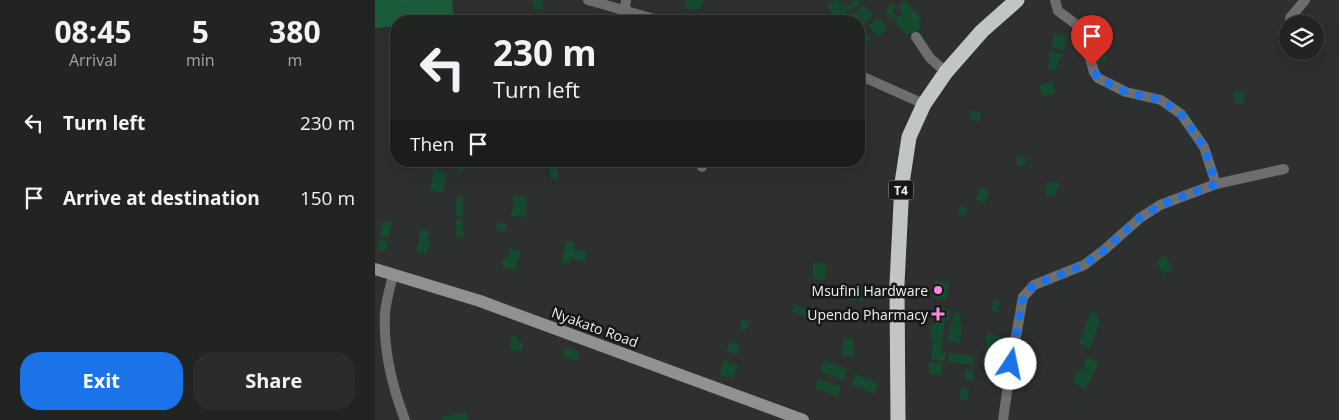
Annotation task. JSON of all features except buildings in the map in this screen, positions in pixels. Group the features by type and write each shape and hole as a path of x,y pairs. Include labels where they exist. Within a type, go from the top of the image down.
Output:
{"highway":[{"name":"T4","path":"898,420 897,284 901,183 909,137 924,104 946,72 982,31 1013,1"}],"street":[{"path":"588,0 625,5 648,15"},
{"path":"1055,0 1058,11 1077,25 1083,34 1094,72 1098,78 1126,92 1161,100 1181,114 1204,147 1216,184"},
{"path":"1292,15 1305,0"},
{"path":"916,37 930,58 946,72"},
{"path":"865,78 924,104"},
{"path":"1003,420 1023,297 1034,285 1084,265 1104,250 1139,218 1160,205 1216,184 1284,169"},
{"name":"Nyakato Road","path":"375,269 480,300 803,420"},
{"path":"393,275 385,313 386,343 392,381 405,420"}],"green space":[{"path":"375,0 452,0 453,15 390,15 390,27 375,28"}],"place":[{"name":"Msufini Hardware","path":"938,290"},
{"name":"Upendo Pharmacy","path":"938,314"}],"route":[{"path":"1011,364 1023,297 1034,285 1084,265 1104,250 1139,218 1160,205 1216,184 1208,155 1189,123 1181,114 1161,100 1126,92 1098,78 1092,66"}]}
